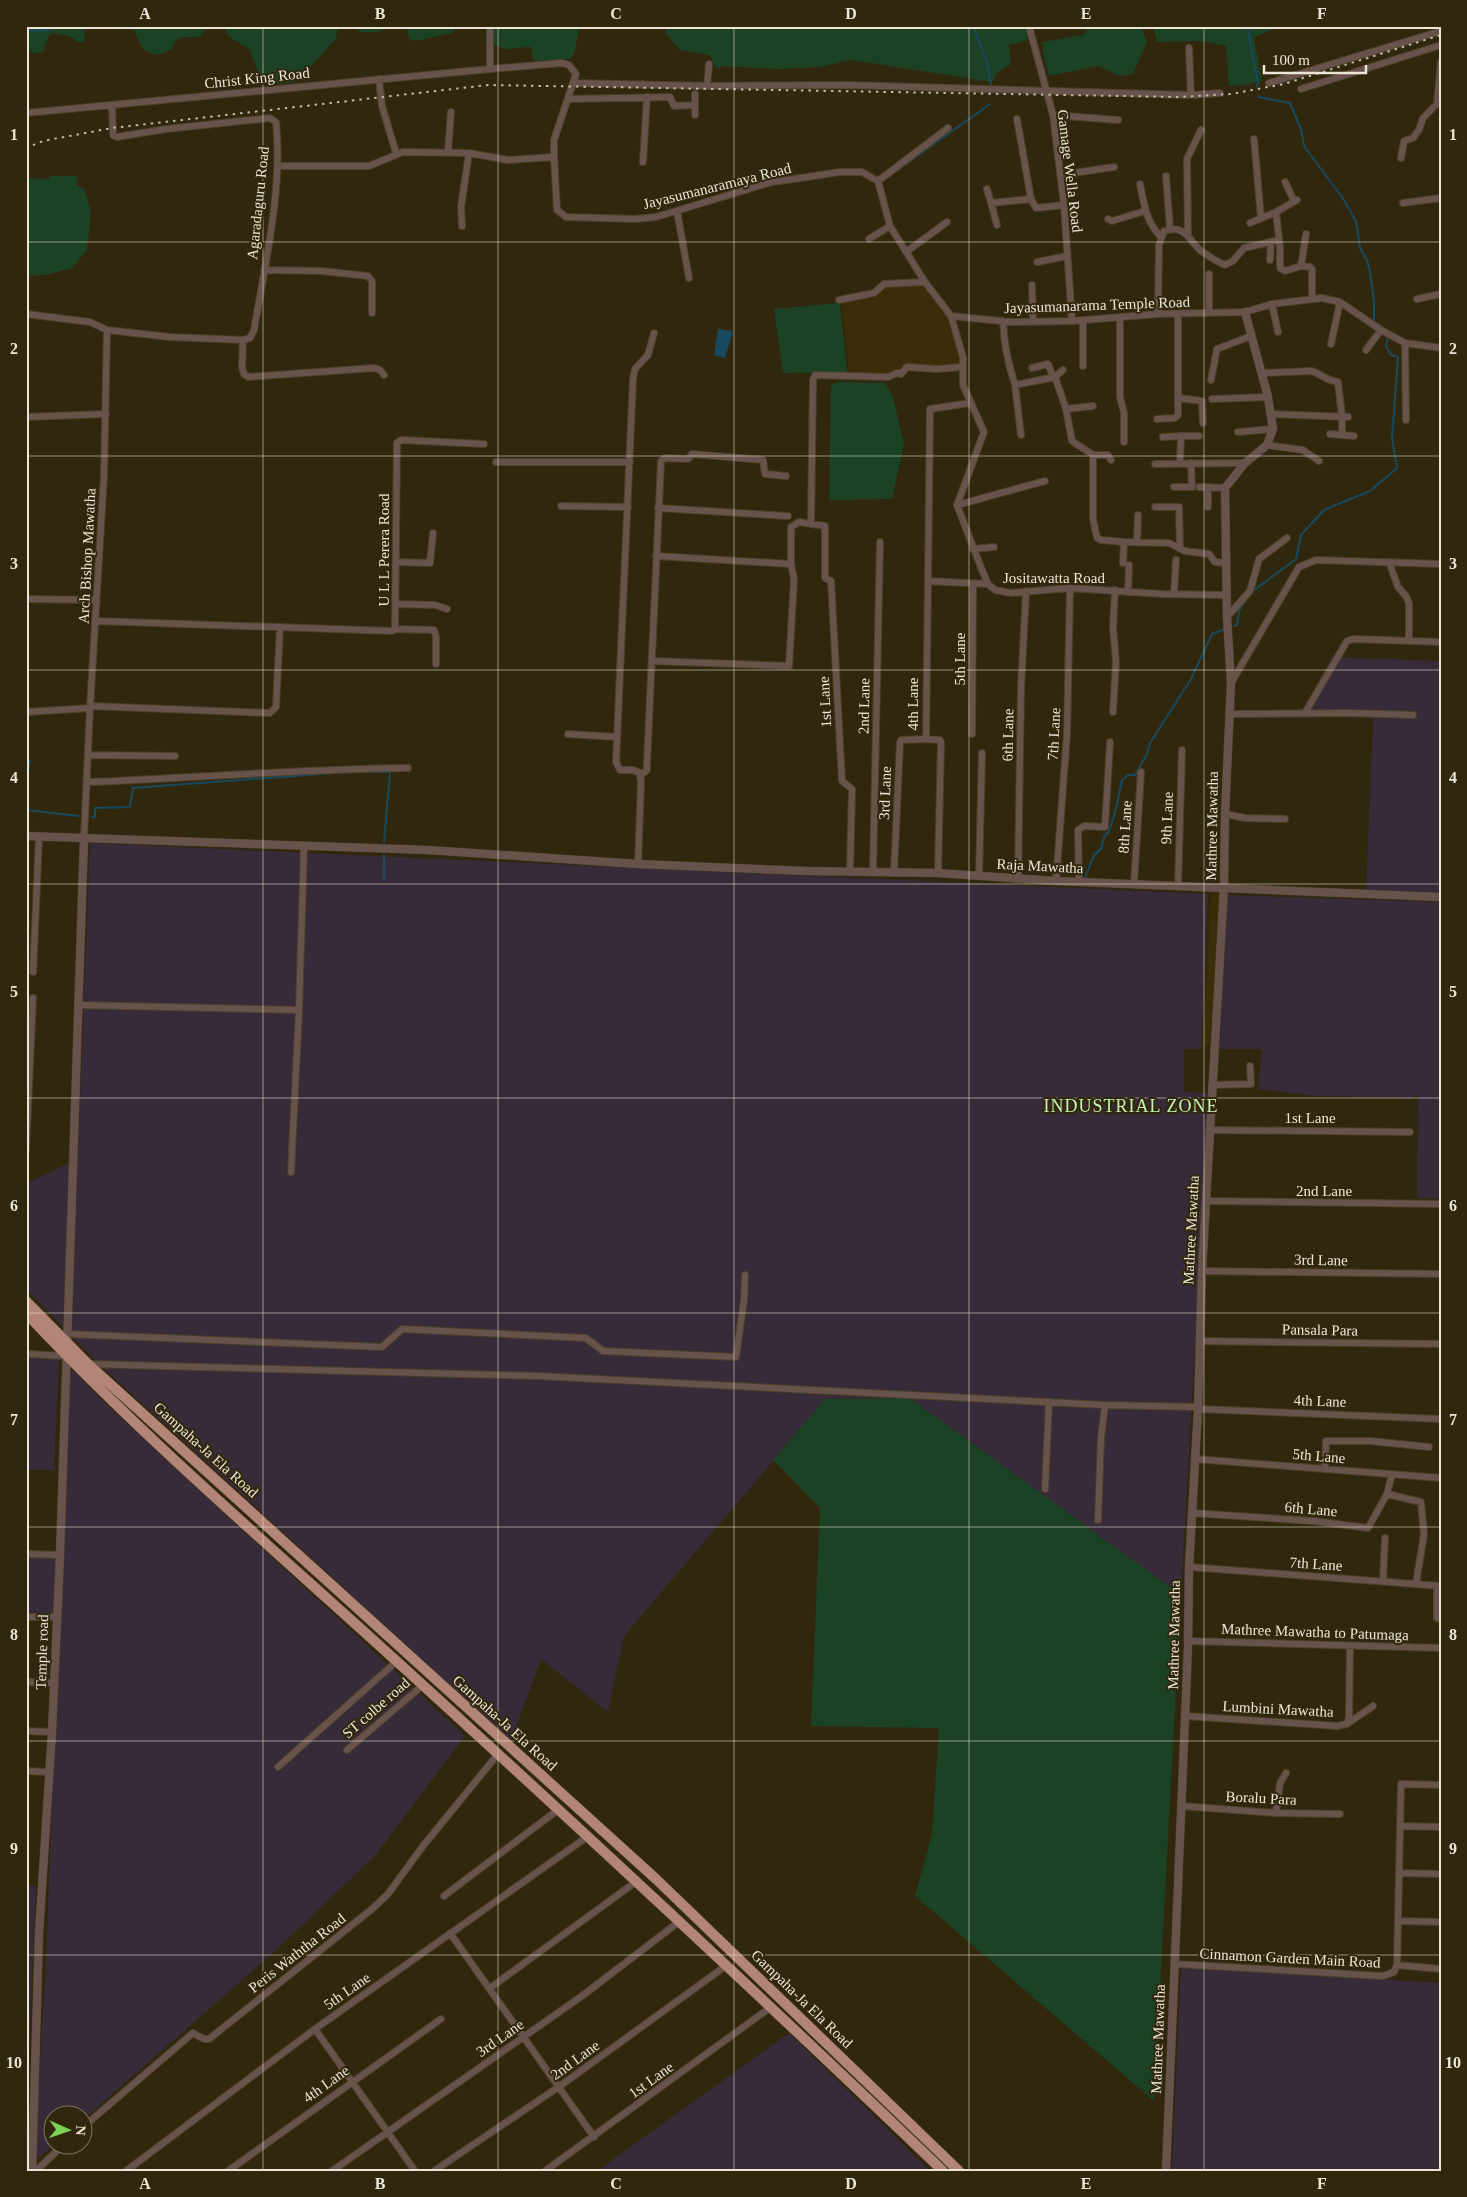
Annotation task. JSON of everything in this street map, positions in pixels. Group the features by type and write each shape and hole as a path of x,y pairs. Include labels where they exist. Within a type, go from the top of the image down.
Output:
{"highway":[{"name":"Gampaha-Ja Ela Road","path":"26,1301 67,1339 88,1364 656,1880 959,2171"},
{"name":"Gampaha-Ja Ela Road","path":"26,1313 66,1356 166,1452 637,1881 943,2171"}],"street":[{"path":"490,26 490,69"},
{"name":"Gamage Wella Road","path":"1029,26 1053,115 1064,205 1072,321"},
{"path":"1269,83 1441,31"},
{"path":"1301,89 1441,45"},
{"path":"1188,48 1190,95"},
{"path":"1402,158 1404,141 1413,138 1419,130 1423,118 1437,104 1441,62"},
{"name":"Christ King Road","path":"26,113 562,63 574,68 576,74 574,83"},
{"path":"707,86 709,64"},
{"path":"379,79 382,106 396,153"},
{"path":"277,166 369,166 375,165 396,153 469,153 508,160 554,157 554,140 574,83 707,86 848,85 1190,95 1220,93"},
{"path":"695,94 695,115"},
{"path":"643,162 647,97"},
{"path":"568,99 670,97 674,106 695,105"},
{"name":"Agaradaguru Road","path":"112,105 113,135 117,137 166,129 270,118 276,122 277,166 264,270 254,330 250,338 243,340"},
{"path":"448,152 451,112"},
{"path":"1053,115 1118,120"},
{"path":"1017,119 1031,199 1036,208 1064,205"},
{"path":"948,128 878,181 890,226 925,282 951,316 963,357 963,385 984,432 957,505"},
{"path":"1201,130 1188,159 1188,234 1198,249 1225,265 1233,261 1244,248 1279,240"},
{"path":"1254,139 1261,218"},
{"path":"462,226 461,207 469,153"},
{"name":"Jayasumanaramaya Road","path":"554,157 558,210 566,217 615,220 656,216 772,182 840,172 862,172 878,181"},
{"path":"1060,175 1114,167"},
{"path":"1166,176 1170,229"},
{"path":"1250,223 1276,212 1295,200 1285,182"},
{"path":"1140,184 1145,210 1152,228 1161,237"},
{"path":"987,189 996,225"},
{"path":"1403,203 1441,198"},
{"path":"991,203 1031,199"},
{"path":"1108,219 1112,221 1145,210"},
{"path":"677,211 689,278"},
{"path":"1276,212 1281,270 1285,271 1301,266 1310,267 1312,269 1312,299"},
{"path":"906,252 947,222"},
{"path":"869,239 890,226"},
{"path":"1158,314 1161,237 1164,231 1170,229 1188,234"},
{"path":"1301,266 1306,234"},
{"path":"1270,260 1271,242"},
{"path":"1037,262 1067,256"},
{"path":"264,270 322,271 368,276 372,280 372,313"},
{"path":"1209,274 1209,313"},
{"path":"839,300 874,294 884,284 925,282"},
{"path":"1032,285 1033,322"},
{"path":"1417,299 1441,294"},
{"name":"Jayasumanarama Temple Road","path":"951,316 1003,321 1072,321 1158,314 1245,312 1272,304 1312,299 1340,302"},
{"path":"1331,344 1340,302 1381,330 1405,343 1441,348"},
{"path":"1272,304 1278,332"},
{"path":"1199,487 1225,488 1245,463 1267,445 1272,429 1268,397 1245,312"},
{"path":"26,314 90,322 107,330 170,337 243,340 242,367 244,374 248,377 374,368 380,370 384,375"},
{"path":"1157,419 1175,418 1178,415 1178,315"},
{"path":"1120,318 1120,397 1124,413 1124,442"},
{"path":"1083,320 1083,366"},
{"path":"1003,321 1003,338 1009,368 1015,385 1021,435"},
{"name":"Arch Bishop Mawatha","path":"87,782 106,414 107,330"},
{"path":"1366,350 1381,330"},
{"path":"638,864 640,773 633,770 620,770 616,762 635,369 648,355 654,333"},
{"path":"1211,380 1217,349 1251,336"},
{"path":"1405,343 1406,420"},
{"path":"1032,368 1048,364 1066,409 1072,441 1093,455 1108,455 1111,460"},
{"path":"652,661 789,666 794,580 791,564 791,527 799,522 811,524 813,380 816,375 888,377 897,373 901,374 906,367 937,369 963,367"},
{"path":"1015,385 1054,376 1063,370"},
{"path":"1262,373 1311,371 1316,372 1327,381 1338,382 1345,418 1342,435"},
{"path":"1212,399 1268,397"},
{"path":"1179,398 1202,401 1203,423"},
{"name":"4th Lane","path":"938,873 942,742 940,740 926,739 930,409 970,403"},
{"path":"1066,409 1093,406"},
{"path":"26,417 106,414"},
{"path":"1271,414 1345,418"},
{"path":"1238,432 1272,429"},
{"path":"1330,434 1354,436"},
{"path":"1180,463 1181,436"},
{"path":"1163,437 1198,436"},
{"name":"U L L Perera Road","path":"96,622 392,631 396,629 397,444 401,440 484,444"},
{"path":"1267,445 1303,450 1319,461"},
{"path":"640,776 647,770 661,461 665,458 688,459 692,454 763,460 765,474 786,476"},
{"path":"1093,455 1093,519 1097,538 1124,542 1169,542 1185,551 1209,554 1215,562 1227,563"},
{"path":"496,462 630,462"},
{"path":"1174,487 1192,487 1191,463"},
{"path":"1155,464 1245,463"},
{"path":"957,505 1045,482"},
{"path":"1208,487 1208,507"},
{"name":"Mathree Mawatha","path":"1166,2171 1188,1641 1189,1567 1196,1459 1202,1271 1224,887 1225,814 1231,683 1227,617 1225,488"},
{"name":"Jositawatta Road","path":"957,505 988,584 995,590 1011,593 1070,588 1228,595"},
{"path":"561,506 628,507"},
{"path":"1155,507 1179,507 1180,547"},
{"path":"658,508 788,516"},
{"path":"1138,515 1138,542"},
{"name":"1st Lane","path":"811,524 825,526 826,532 825,578 831,581 842,781 852,789 850,872"},
{"path":"396,562 432,562 433,533"},
{"path":"1227,617 1250,591 1260,559 1288,538"},
{"name":"2nd Lane","path":"874,872 880,542"},
{"path":"1124,542 1128,592"},
{"path":"973,549 994,547"},
{"path":"656,556 791,564"},
{"path":"1174,594 1176,560"},
{"path":"1231,683 1299,567 1316,560 1441,564"},
{"path":"1389,562 1398,587 1409,603 1409,641"},
{"path":"928,581 988,584"},
{"name":"5th Lane","path":"972,734 973,584"},
{"name":"7th Lane","path":"1056,881 1067,734 1070,588"},
{"path":"1113,712 1116,662 1113,627 1115,590"},
{"name":"6th Lane","path":"1018,879 1021,698 1026,591"},
{"path":"26,599 96,600"},
{"path":"396,604 435,605 448,609"},
{"path":"26,712 90,707 270,713 276,707 280,627"},
{"path":"396,629 434,630 436,637 436,664"},
{"path":"1305,714 1347,641 1354,639 1441,642"},
{"path":"1230,714 1413,715"},
{"path":"568,734 617,737"},
{"name":"3rd Lane","path":"894,872 900,743 901,740 926,739"},
{"path":"1079,881 1078,830 1084,826 1105,827 1110,742"},
{"name":"9th Lane","path":"1178,886 1182,750"},
{"path":"979,876 982,752"},
{"path":"88,755 175,756"},
{"path":"26,836 84,838 87,782 209,777 328,768 408,768"},
{"name":"8th Lane","path":"1134,884 1141,772"},
{"path":"1225,814 1251,818 1285,819"},
{"path":"33,972 39,837"},
{"name":"Raja Mawatha","path":"84,838 428,850 638,864 850,872 938,873 1056,881 1441,897"},
{"name":"Temple road","path":"34,2171 39,1933 52,1732 60,1555 84,838"},
{"path":"291,1172 299,1010 304,847"},
{"path":"26,1150 32,998"},
{"path":"79,1005 299,1010"},
{"path":"1212,1085 1251,1084 1250,1066"},
{"name":"1st Lane","path":"1209,1130 1410,1132"},
{"name":"2nd Lane","path":"1207,1201 1441,1204"},
{"name":"3rd Lane","path":"1202,1271 1441,1274"},
{"path":"67,1339 382,1347 402,1329 586,1338 603,1350 736,1357 744,1300 745,1275"},
{"name":"Pansala Para","path":"1199,1341 1441,1344"},
{"path":"26,1354 66,1356"},
{"name":"4th Lane","path":"88,1364 538,1376 1105,1405 1441,1419"},
{"path":"1045,1489 1049,1402"},
{"path":"1098,1520 1101,1438 1105,1405"},
{"path":"1325,1469 1326,1441 1370,1441 1429,1447"},
{"name":"5th Lane","path":"1196,1459 1441,1478"},
{"name":"6th Lane","path":"1192,1513 1313,1521 1368,1528 1387,1494 1392,1474"},
{"path":"1387,1494 1421,1502 1424,1534 1416,1584"},
{"path":"1383,1581 1385,1538"},
{"path":"26,1554 60,1555"},
{"name":"7th Lane","path":"1189,1567 1439,1586"},
{"path":"1439,1586 1437,1618 1441,1619"},
{"path":"26,1617 57,1617"},
{"name":"Mathree Mawatha to Patumaga","path":"1188,1641 1441,1648"},
{"name":"Lumbini Mawatha","path":"1185,1716 1337,1726 1346,1724 1349,1703 1350,1646"},
{"path":"278,1767 397,1661"},
{"path":"26,1682 54,1683"},
{"name":"ST colbe road","path":"346,1750 423,1685"},
{"path":"1346,1724 1374,1706"},
{"path":"26,1731 52,1732"},
{"name":"Peris Waththa Road","path":"92,2119 193,2033 204,2039 209,2039 372,1909 388,1894 423,1846 498,1754"},
{"path":"26,1771 49,1772"},
{"path":"1276,1813 1280,1784 1286,1773"},
{"name":"Cinnamon Garden Main Road","path":"1174,1964 1383,1976 1394,1972 1397,1965 1399,1921 1401,1784 1441,1785"},
{"name":"Boralu Para","path":"1181,1806 1276,1813 1340,1814"},
{"path":"444,1896 559,1810"},
{"path":"1400,1826 1441,1827"},
{"name":"5th Lane","path":"126,2171 315,2028 588,1837"},
{"path":"1399,1873 1441,1874"},
{"path":"490,1988 637,1881"},
{"name":"3rd Lane","path":"332,2171 582,1996 680,1921"},
{"path":"1399,1921 1441,1922"},
{"path":"450,1933 560,2086 594,2137"},
{"name":"2nd Lane","path":"434,2171 560,2086 727,1965"},
{"path":"1397,1965 1441,1969"},
{"name":"1st Lane","path":"545,2171 772,2007"},
{"name":"4th Lane","path":"228,2171 441,2019"},
{"path":"315,2028 415,2171"},
{"path":"34,2171 53,2154"}],"shaded area":[{"path":"923,284 946,317 960,357 960,365 906,365 899,370 886,374 849,373 842,302 878,294 884,287"},
{"path":"1331,657 1441,661 1441,895 1366,892 1373,718 1308,716"},
{"path":"90,843 1208,894 1201,1049 1184,1049 1184,1092 1209,1093 1181,1595 910,1398 826,1399 624,1636 608,1712 541,1659 511,1741 100,1365 26,1289 26,1184 78,1159"},
{"path":"1211,894 1220,895 1210,1045 1203,1046"},
{"path":"1226,895 1441,902 1441,1198 1417,1198 1418,1094 1410,1098 1319,1096 1258,1089 1262,1049 1220,1049"},
{"path":"26,1358 59,1359 54,1470 26,1470"},
{"path":"73,1370 103,1401 465,1736 375,1856 275,1951 92,2112 92,2104 42,2104 43,2154 34,2162 46,1966 67,1378"},
{"path":"38,1556 56,1556 55,1614 26,1614 26,1558 38,1558"},
{"path":"26,1886 36,1887 26,2113"},
{"path":"1181,1967 1441,1983 1441,2171 1172,2171"},
{"path":"789,2033 930,2171 597,2171"}],"green space":[{"path":"26,26 87,26 85,28 84,43 78,42 70,36 52,33 47,39 43,52 36,53 26,50"},
{"path":"112,26 205,26 203,35 180,38 171,50 155,54 144,49 134,30 112,28"},
{"path":"225,26 338,26 336,38 301,78 292,83 271,84 260,76 249,49 228,36"},
{"path":"355,26 387,26 379,32 360,32"},
{"path":"407,26 458,26 452,33 415,41 409,38"},
{"path":"494,26 580,26 574,54 570,59 533,61 531,47 505,49 494,45"},
{"path":"664,26 1025,26 1028,40 1009,45 1011,64 997,73 992,82 852,60 820,67 778,69 722,66 717,69 710,55 680,50 667,35"},
{"path":"1087,26 1141,26 1147,42 1133,74 1120,76 1098,66 1049,76 1042,42 1084,35"},
{"path":"1153,26 1279,26 1254,38 1262,81 1229,86 1226,46 1202,41 1157,42"},
{"path":"49,176 77,176 77,186 84,188 91,211 87,250 72,268 47,275 26,276 26,178 49,179"},
{"path":"840,303 847,372 783,373 774,309"},
{"path":"839,382 885,383 892,394 904,444 892,499 829,500 831,385"},
{"path":"910,1398 1181,1595 1154,2101 915,1896 932,1834 939,1728 811,1726 820,1508 773,1460 825,1399"}],"water":[{"path":"718,329 733,331 725,358 714,355"}],"waterway":[{"path":"26,31 47,30 57,26"},
{"path":"973,26 987,62 991,85"},
{"path":"1247,26 1258,82 1257,86"},
{"path":"1258,97 1290,103 1301,129 1304,146 1344,200 1356,221 1360,248 1367,260 1370,272 1374,303 1374,322 1390,332"},
{"path":"885,179 990,104"},
{"path":"1253,591 1296,559 1301,535 1324,510 1370,491 1397,468 1392,438 1398,357 1391,355 1386,346 1388,338"},
{"path":"1234,626 1237,625 1239,611 1245,601"},
{"path":"1085,878 1094,855 1101,849 1104,837 1109,831 1122,780 1128,775 1135,775 1146,756 1150,743 1191,679 1212,634 1225,629"},
{"path":"26,760 30,761 26,786"},
{"path":"365,772 390,772 384,842"},
{"path":"92,817 95,817 95,808 130,807 133,788 335,773"},
{"path":"26,810 79,816"},
{"path":"384,855 384,881"}],"railway":[{"path":"26,148 43,141 112,128 488,85 1178,97 1231,94 1284,84 1441,35"}],"district":[{"name":"INDUSTRIAL ZONE","path":"1131,1106"}]}
